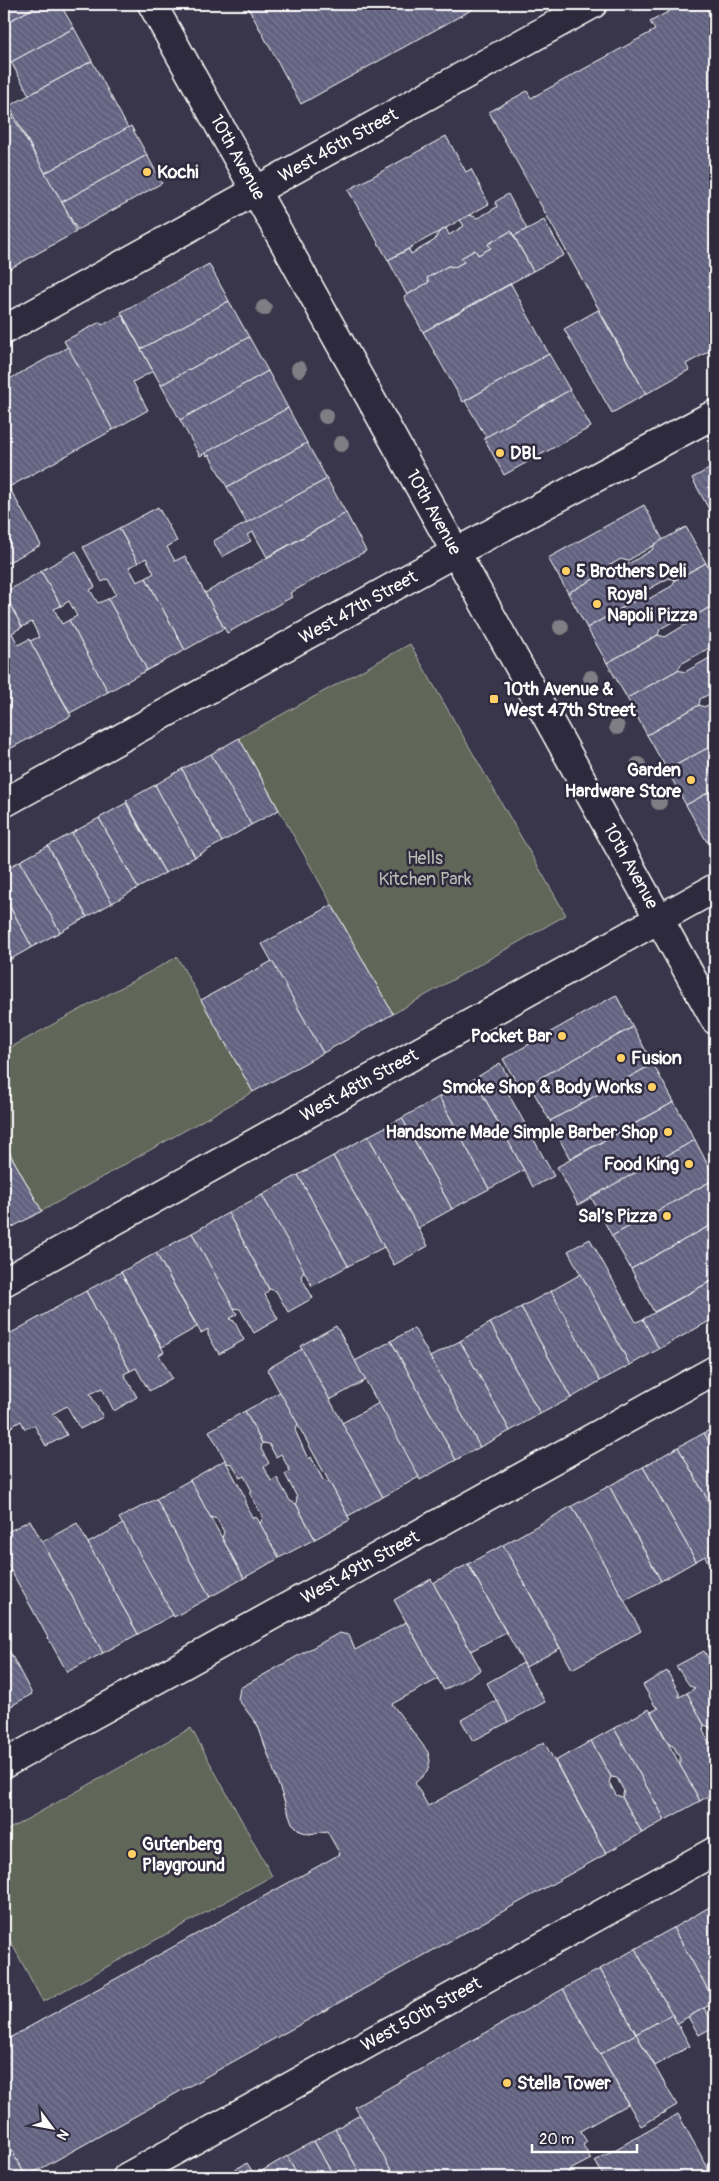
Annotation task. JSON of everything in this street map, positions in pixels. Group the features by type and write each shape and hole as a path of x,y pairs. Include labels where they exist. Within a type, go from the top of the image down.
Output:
{"main road":[{"name":"10th Avenue","path":"152,4 715,1020"},
{"name":"West 46th Street","path":"4,330 593,4"},
{"name":"West 47th Street","path":"4,803 456,552 715,414"},
{"name":"West 48th Street","path":"4,1282 715,888"},
{"name":"West 49th Street","path":"4,1764 715,1370"},
{"name":"West 50th Street","path":"127,2177 715,1851"}],"green space":[{"name":"Hells Kitchen Park","path":"410,644 566,915 393,1014 239,738"},
{"path":"177,957 253,1092 42,1211 4,1143 4,1051"},
{"name":"Gutenberg Playground","path":"191,1728 272,1876 43,2002 4,1929 4,1832"}],"building":[{"path":"4,4 41,4 4,24"},
{"path":"41,4 60,4 74,28 4,66 4,24"},
{"path":"246,4 482,4 301,104"},
{"path":"682,4 704,4 715,24 715,105 711,107 715,113 715,348 686,364 689,370 646,394 489,112 527,91 531,98 655,30 650,22"},
{"path":"704,4 715,4 715,24"},
{"path":"74,28 92,61 29,95 11,62"},
{"path":"92,61 128,128 45,173 9,106"},
{"path":"5,103 62,202 76,232 4,272"},
{"path":"131,126 147,155 62,202 45,173"},
{"path":"446,136 466,172 471,169 489,204 388,260 348,190"},
{"path":"147,155 162,183 77,230 62,202"},
{"path":"508,194 527,229 514,236 511,231 488,244 491,248 478,255 475,250 461,258 464,262 455,267 448,266 427,278 429,282 407,295 388,260 409,249 411,254 435,240 438,233 446,228 449,235 464,226 460,220 470,215 478,218 497,207 495,202"},
{"path":"544,220 564,255 533,271 514,236"},
{"path":"511,231 533,271 423,332 404,297 429,282 427,278 448,266 455,267 464,262 461,258 475,250 478,255 491,248 488,244"},
{"path":"209,264 229,301 141,349 121,312"},
{"path":"511,284 549,354 463,402 423,332"},
{"path":"229,301 249,337 161,385 141,349"},
{"path":"598,310 646,394 612,413 564,329"},
{"path":"122,315 153,371 133,382 148,410 113,430 64,341 100,322 102,325"},
{"path":"249,337 268,371 180,420 161,385"},
{"path":"68,347 113,430 9,487 4,478 4,382"},
{"path":"549,354 570,390 486,437 465,401"},
{"path":"268,371 288,408 200,456 180,420"},
{"path":"570,390 591,427 504,475 484,438"},
{"path":"288,408 307,443 227,487 209,455 207,456 205,453"},
{"path":"307,443 327,479 247,523 227,487"},
{"path":"715,466 715,513 711,513 692,478"},
{"path":"4,478 41,545 5,564 4,562"},
{"path":"327,479 346,513 267,557 253,532 247,535 251,541 222,557 213,541"},
{"path":"644,505 663,540 627,561 621,559 607,567 605,573 568,593 548,558"},
{"path":"158,507 177,541 167,547 175,561 185,556 224,628 185,650 146,578 154,573 146,558 138,563 119,528"},
{"path":"346,513 366,551 290,593 292,597 227,633 205,593"},
{"path":"686,527 706,563 675,580 669,578 640,594 638,599 587,628 568,593 619,565 625,566 652,550 655,544"},
{"path":"119,528 138,563 129,567 137,582 146,578 185,650 147,670 108,599 116,594 108,579 102,582 83,547"},
{"path":"76,551 95,587 90,590 98,603 108,599 147,670 108,692 69,620 77,616 69,601 61,606 41,571"},
{"path":"706,563 715,579 715,604 695,616 688,613 660,629 658,635 607,663 587,628 638,599 645,601 672,586 675,580"},
{"path":"41,571 61,606 54,609 62,624 69,620 108,692 70,713 30,641 39,637 32,622 22,627 4,593"},
{"path":"4,593 22,627 12,633 18,645 29,639 71,716 4,752"},
{"path":"715,604 715,650 709,648 681,664 678,670 627,698 607,663 658,635 665,637 692,621 695,616"},
{"path":"715,651 715,691 700,699 699,705 647,735 627,698 678,670 685,672 713,656"},
{"path":"715,701 715,744 667,770 647,735 699,705 704,707"},
{"path":"239,738 279,810 251,825 211,754"},
{"path":"715,744 715,789 686,805 667,770"},
{"path":"211,754 251,825 222,842 182,769"},
{"path":"182,769 222,842 195,857 155,785"},
{"path":"155,785 195,857 165,873 126,801"},
{"path":"715,789 715,837 707,842 686,805"},
{"path":"126,803 165,873 138,888 99,818"},
{"path":"99,818 138,888 112,903 72,833"},
{"path":"72,833 112,903 87,917 48,846"},
{"path":"48,846 87,917 60,932 20,861"},
{"path":"20,861 60,932 32,947 4,896 4,870"},
{"path":"4,896 32,947 4,963"},
{"path":"332,905 393,1014 323,1053 262,944"},
{"path":"272,961 323,1053 253,1092 201,1000"},
{"path":"616,995 633,1027 520,1089 503,1059"},
{"path":"633,1027 653,1064 550,1121 529,1084"},
{"path":"500,1063 516,1091 509,1095 554,1176 533,1187 474,1079"},
{"path":"653,1064 674,1102 570,1159 550,1121"},
{"path":"474,1079 524,1170 489,1189 439,1097"},
{"path":"439,1097 489,1189 452,1209 402,1118"},
{"path":"674,1102 695,1140 578,1205 557,1167"},
{"path":"402,1118 452,1209 418,1228 368,1136"},
{"path":"368,1136 428,1246 394,1265 333,1156"},
{"path":"695,1140 715,1179 612,1236 591,1197"},
{"path":"4,1143 42,1211 7,1230 4,1225"},
{"path":"333,1156 384,1247 348,1266 298,1175"},
{"path":"298,1175 348,1266 312,1286 262,1195"},
{"path":"715,1179 715,1223 631,1269 612,1236"},
{"path":"262,1195 304,1270 301,1277 313,1298 288,1312 276,1291 269,1289 228,1213"},
{"path":"228,1213 269,1289 265,1295 278,1319 254,1333 240,1309 233,1308 192,1233"},
{"path":"715,1223 715,1279 654,1312 631,1269"},
{"path":"192,1233 237,1314 229,1319 234,1321 244,1340 219,1354 208,1335 208,1329 201,1333 156,1253"},
{"path":"590,1239 636,1322 643,1319 659,1349 630,1365 568,1251"},
{"path":"156,1253 197,1327 162,1347 121,1272"},
{"path":"121,1272 164,1352 159,1355 172,1378 149,1391 136,1368 130,1371 86,1291"},
{"path":"581,1274 630,1365 600,1381 551,1291"},
{"path":"715,1279 715,1318 659,1349 643,1319"},
{"path":"86,1291 130,1371 124,1374 137,1397 114,1411 102,1388 90,1394 103,1417 80,1429 67,1406 52,1414 58,1419 67,1435 46,1446 34,1425 25,1429 21,1421 4,1431 4,1337"},
{"path":"551,1291 600,1381 571,1398 521,1307"},
{"path":"521,1307 571,1398 540,1414 490,1323"},
{"path":"490,1323 540,1414 510,1431 460,1341"},
{"path":"336,1326 366,1380 330,1400 300,1346"},
{"path":"414,1328 480,1447 456,1460 391,1341"},
{"path":"391,1341 456,1460 420,1480 355,1361"},
{"path":"460,1341 510,1431 480,1447 430,1357"},
{"path":"302,1349 383,1497 348,1516 267,1369"},
{"path":"280,1392 298,1424 295,1430 308,1459 311,1457 323,1480 330,1483 350,1520 315,1539 296,1504 297,1497 285,1474 290,1471 281,1454 276,1457 269,1444 262,1443 245,1411"},
{"path":"379,1403 419,1477 383,1497 342,1423"},
{"path":"245,1411 262,1443 261,1449 269,1463 264,1467 271,1481 277,1478 290,1501 296,1504 315,1539 279,1558 260,1524 263,1517 249,1492 252,1491 244,1476 240,1478 232,1464 227,1463 209,1431"},
{"path":"715,1427 715,1453 704,1433"},
{"path":"704,1433 715,1453 715,1513 678,1447"},
{"path":"678,1447 715,1513 715,1568 712,1570 705,1556 696,1561 643,1467"},
{"path":"225,1460 245,1497 245,1503 252,1517 257,1518 279,1558 244,1578 222,1538 224,1532 217,1519 210,1517 190,1480"},
{"path":"643,1467 696,1561 661,1581 609,1486"},
{"path":"190,1480 244,1578 210,1597 156,1499"},
{"path":"609,1486 661,1581 624,1601 572,1506"},
{"path":"156,1499 210,1597 174,1617 119,1518"},
{"path":"572,1506 641,1631 572,1669 503,1545"},
{"path":"30,1520 103,1653 67,1672 4,1558 4,1534"},
{"path":"77,1523 138,1634 103,1653 42,1542"},
{"path":"123,1524 173,1615 138,1634 88,1543"},
{"path":"503,1545 560,1648 526,1667 468,1564"},
{"path":"468,1564 506,1632 471,1651 433,1583"},
{"path":"431,1579 481,1670 444,1690 394,1600"},
{"path":"406,1622 438,1679 392,1704 428,1752 430,1761 427,1772 415,1783 428,1806 544,1742 606,1854 26,2177 4,2136 4,2041 340,1854 327,1831 309,1834 300,1831 292,1823 258,1726 238,1699 240,1688 339,1633 349,1635 355,1650"},
{"path":"4,1641 32,1694 4,1710"},
{"path":"704,1651 710,1661 708,1662 713,1672 713,1677 715,1676 715,1736 710,1727 704,1725 687,1693 695,1688 690,1686 676,1666"},
{"path":"523,1663 545,1702 508,1722 487,1683"},
{"path":"667,1671 679,1692 679,1697 687,1693 704,1725 703,1731 709,1742 715,1745 715,1792 700,1801 680,1765 680,1758 674,1747 669,1744 651,1712 659,1708 655,1706 643,1685"},
{"path":"497,1700 508,1722 473,1741 461,1720"},
{"path":"649,1709 700,1801 665,1820 614,1728"},
{"path":"614,1728 665,1820 642,1833 622,1797 624,1791 617,1778 611,1777 591,1741"},
{"path":"591,1741 611,1777 609,1782 616,1795 622,1797 642,1833 606,1853 555,1761"},
{"path":"713,1905 715,1909 715,2002 673,1928"},
{"path":"673,1928 715,2002 677,2023 635,1949"},
{"path":"635,1949 672,2014 636,2034 600,1969"},
{"path":"600,1969 636,2034 600,2054 563,1989"},
{"name":"Stella Tower","path":"563,1989 628,2104 580,2131 587,2142 583,2145 591,2159 568,2171 572,2177 395,2177 355,2107"},
{"path":"704,2008 715,2026 699,2035 688,2017"},
{"path":"672,2014 690,2046 655,2066 636,2034"},
{"path":"636,2034 677,2105 641,2126 600,2054"},
{"path":"678,2114 713,2177 604,2177 595,2161"},
{"path":"360,2115 395,2177 362,2177 335,2129"},
{"path":"335,2129 362,2177 334,2177 314,2141"},
{"path":"4,2136 26,2177 4,2177"},
{"path":"314,2141 334,2177 299,2177 287,2156"},
{"path":"287,2156 299,2177 256,2177 255,2175"},
{"path":"247,2163 256,2177 221,2177"}],"place":[{"name":"Kochi","path":"147,172"},
{"name":"DBL","path":"500,453"},
{"name":"5 Brothers Deli","path":"566,571"},
{"name":"Royal Napoli Pizza","path":"597,604"},
{"name":"10th Avenue & West 47th Street","path":"494,699"},
{"name":"Garden Hardware Store","path":"691,780"},
{"name":"Pocket Bar","path":"562,1036"},
{"name":"Fusion","path":"621,1058"},
{"name":"Smoke Shop & Body Works","path":"652,1087"},
{"name":"Handsome Made Simple Barber Shop","path":"668,1132"},
{"name":"Food King","path":"689,1164"},
{"name":"Sal’s Pizza","path":"667,1216"},
{"name":"Gutenberg Playground","path":"132,1854"},
{"name":"Stella Tower","path":"507,2083"}]}
